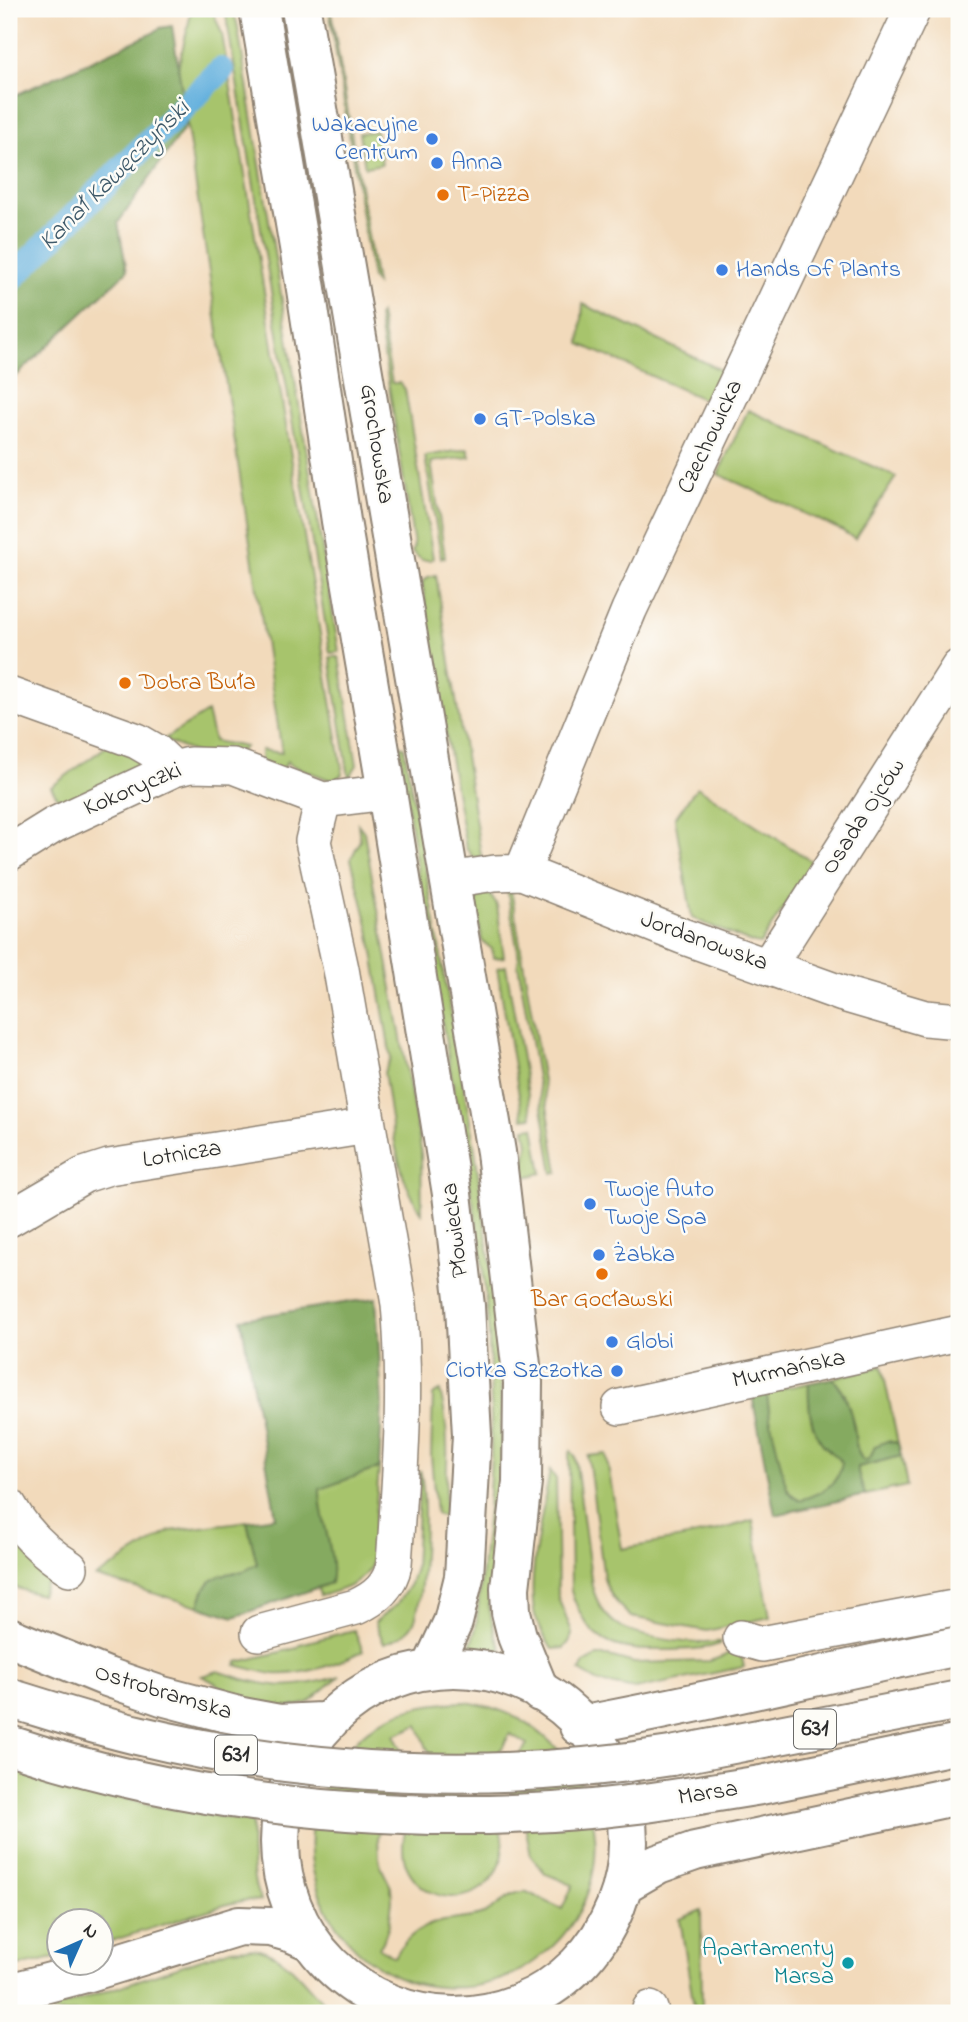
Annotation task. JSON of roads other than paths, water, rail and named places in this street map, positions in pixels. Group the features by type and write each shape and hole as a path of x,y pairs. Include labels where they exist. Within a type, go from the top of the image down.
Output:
{"main road":[{"name":"Grochowska","path":"259,9 387,793"},
{"name":"Grochowska","path":"301,9 449,880"},
{"name":"Płowiecka","path":"387,793 452,1194 465,1306 472,1435 464,1577 453,1622 432,1667"},
{"name":"Płowiecka","path":"449,880 496,1153 523,1382 522,1482 510,1588 511,1612 517,1636 540,1692"},
{"name":"Ostrobramska","path":"9,1637 162,1696 279,1724 322,1722"},
{"path":"579,1726 959,1646"},
{"path":"432,1667 466,1667 510,1678 540,1692 579,1726 604,1757 625,1806 631,1831 631,1859 617,1916 603,1943 563,2000 517,2003 460,2012 420,2007 371,1995 329,1964 310,1941 293,1912 284,1886 280,1849 286,1800 291,1777 303,1751 322,1722 351,1698 373,1684 399,1675 432,1667"},
{"name":"Marsa","path":"9,1698 137,1735 237,1755 373,1770 469,1773 556,1769 649,1759 959,1700"},
{"name":"Marsa","path":"9,1745 104,1772 234,1798 365,1812 498,1815 584,1810 670,1800 772,1783 959,1744"},
{"path":"627,1882 658,1864 695,1851 959,1795"},
{"path":"9,1993 89,1972 239,1926 271,1927 310,1941"}],"street":[{"name":"Czechowicka","path":"522,872 629,610 913,9"},
{"name":"Osada Ojców","path":"768,966 959,667"},
{"path":"9,695 137,741 156,752 174,769"},
{"name":"Kokoryczki","path":"9,853 54,825 174,769 190,765 233,766 323,800 387,793"},
{"path":"259,1633 369,1602 389,1582 392,1574 402,1454 402,1344 399,1304 341,969 313,841 323,800"},
{"name":"Jordanowska","path":"449,880 522,872 682,936 883,1007 925,1018 959,1021"},
{"name":"Lotnicza","path":"9,1219 84,1175 109,1167 368,1126"},
{"name":"Murmańska","path":"620,1407 959,1333"},
{"path":"9,1506 29,1536 46,1553 70,1568"},
{"path":"741,1638 762,1644 959,1607"}],"waterway":[{"name":"Kanał Kawęczyński","path":"9,281 221,70"}],"place":[{"name":"Wakacyjne Centrum","path":"432,139"},
{"name":"Anna","path":"437,163"},
{"name":"T-Pizza","path":"443,195"},
{"name":"Hands Of Plants","path":"722,270"},
{"name":"GT-Polska","path":"480,419"},
{"name":"Dobra Buła","path":"125,683"},
{"name":"Twoje Auto Twoje Spa","path":"590,1204"},
{"name":"Żabka","path":"599,1255"},
{"name":"Bar Gocławski","path":"602,1274"},
{"name":"Globi","path":"612,1342"},
{"name":"Ciotka Szczotka","path":"617,1371"},
{"name":"Apartamenty Marsa","path":"848,1963"}]}
